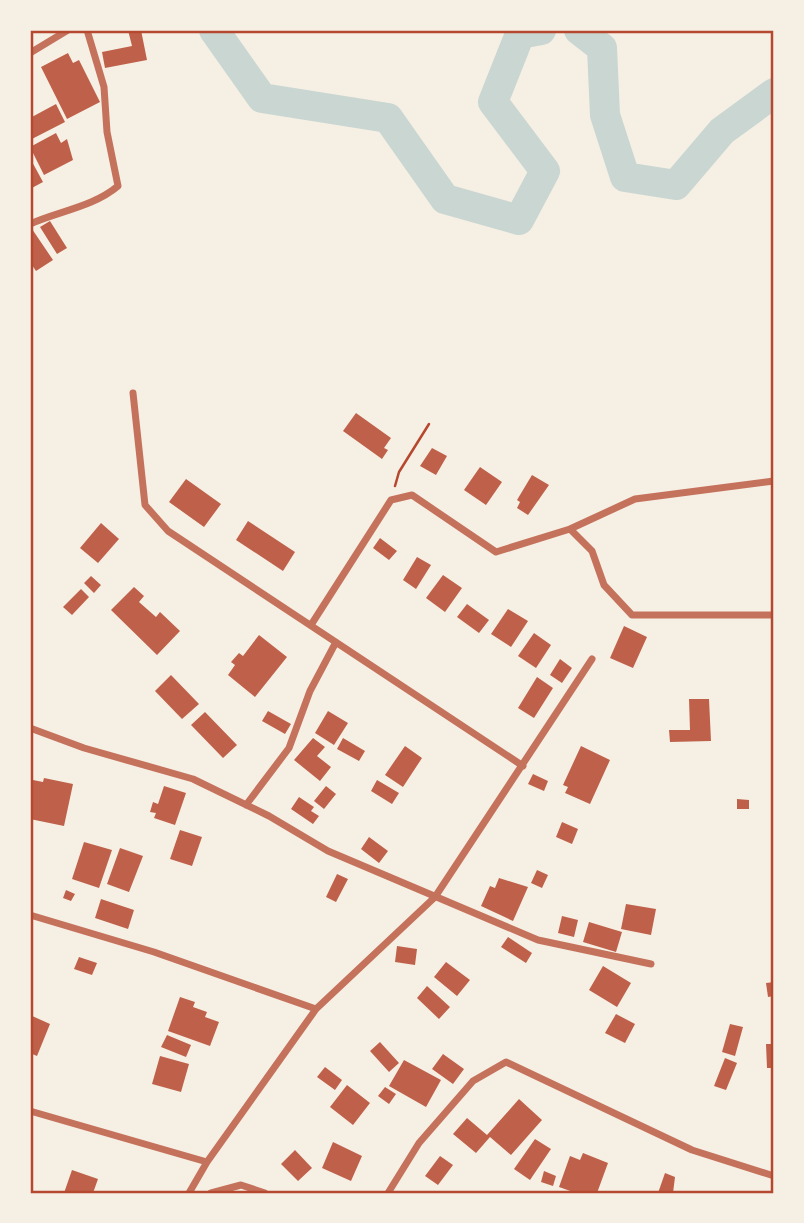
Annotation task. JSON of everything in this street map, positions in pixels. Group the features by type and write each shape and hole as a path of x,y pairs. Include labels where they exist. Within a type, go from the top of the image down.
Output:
{"street":[{"path":"30,53 68,30"},
{"path":"30,224 109,194 118,186 107,132 104,87 87,30"},
{"path":"133,393 145,505 167,531 523,766"},
{"path":"311,625 391,500 412,495 496,552 508,551 570,529 635,499 774,481"},
{"path":"570,529 592,551 604,585 632,615 774,615"},
{"path":"246,805 289,748 310,691 336,642"},
{"path":"189,1193 207,1162 316,1009 435,897 592,659"},
{"path":"30,728 84,748 193,779 328,851 538,940 651,964"},
{"path":"30,915 153,952 316,1009"},
{"path":"388,1193 419,1143 473,1081 506,1062 692,1150 774,1176"},
{"path":"30,1111 207,1162"},
{"path":"211,1193 242,1185 265,1193"}],"path":[{"path":"391,500 400,471 429,424"}],"building":[{"path":"128,30 141,30 147,60 105,68 102,52 132,46"},
{"path":"68,53 73,63 79,60 100,102 67,119 41,67"},
{"path":"56,104 65,122 30,140 30,118"},
{"path":"56,133 61,143 67,139 73,160 44,175 30,147"},
{"path":"30,158 43,182 30,189"},
{"path":"50,221 67,248 57,254 40,227"},
{"path":"32,229 53,260 36,271 30,262"},
{"path":"356,413 391,438 384,448 388,450 382,459 343,431"},
{"path":"432,448 447,456 436,475 420,466"},
{"path":"480,467 502,482 486,505 464,490"},
{"path":"532,475 549,485 528,515 517,508 520,502 517,500"},
{"path":"186,479 221,504 204,527 169,502"},
{"path":"248,521 295,552 283,571 236,540"},
{"path":"101,523 119,539 98,563 80,548"},
{"path":"380,538 397,551 389,560 373,548"},
{"path":"417,557 431,565 416,589 403,580"},
{"path":"443,575 462,588 445,612 426,598"},
{"path":"91,576 101,585 94,593 84,583"},
{"path":"134,587 144,596 139,602 156,617 160,612 180,631 157,655 111,610"},
{"path":"81,589 89,597 72,615 63,607"},
{"path":"467,604 489,620 479,633 457,617"},
{"path":"508,609 528,621 511,647 491,634"},
{"path":"624,626 647,637 633,668 610,658"},
{"path":"534,633 551,645 536,668 518,656"},
{"path":"259,635 287,657 255,697 228,675 235,665 231,662 239,653 243,656"},
{"path":"560,659 572,668 562,683 550,675"},
{"path":"171,675 199,704 182,719 155,691"},
{"path":"537,677 553,688 534,718 518,708"},
{"path":"689,699 709,699 711,741 670,742 669,730 690,730"},
{"path":"268,711 291,724 285,734 262,721"},
{"path":"328,711 348,723 334,745 315,733"},
{"path":"205,712 237,745 223,758 191,725"},
{"path":"313,738 325,747 317,756 331,767 320,781 294,760"},
{"path":"343,738 365,751 359,761 337,749"},
{"path":"405,746 422,758 403,787 385,775"},
{"path":"581,746 610,760 590,804 565,793 568,787 563,785"},
{"path":"533,774 548,781 544,791 528,784"},
{"path":"44,778 73,784 64,826 30,819 33,780 43,782"},
{"path":"377,780 399,793 392,804 371,791"},
{"path":"164,786 186,793 175,825 154,818 156,813 150,812 153,802 158,804"},
{"path":"326,786 336,794 324,809 314,801"},
{"path":"299,797 314,807 311,811 319,816 313,824 291,809"},
{"path":"737,799 749,800 749,809 737,809"},
{"path":"562,822 578,829 572,844 556,837"},
{"path":"180,830 202,837 192,866 170,859"},
{"path":"369,837 388,851 379,863 361,849"},
{"path":"84,842 112,850 99,888 72,879"},
{"path":"120,848 143,856 129,892 107,884"},
{"path":"537,870 548,875 542,888 531,883"},
{"path":"337,874 348,879 336,902 326,897"},
{"path":"499,878 528,887 513,921 481,906 490,886 495,888"},
{"path":"66,890 75,894 71,901 63,898"},
{"path":"101,899 134,910 128,929 95,918"},
{"path":"626,904 656,909 651,935 621,929"},
{"path":"562,916 578,920 574,937 558,933"},
{"path":"589,922 622,932 616,952 583,942"},
{"path":"508,937 532,953 526,963 501,947"},
{"path":"397,946 417,949 415,965 395,962"},
{"path":"79,957 97,963 92,975 74,969"},
{"path":"446,962 470,980 457,996 434,977"},
{"path":"603,966 631,983 617,1007 589,990"},
{"path":"774,982 774,996 768,997 766,983"},
{"path":"427,986 450,1007 439,1019 417,998"},
{"path":"180,997 195,1002 193,1007 207,1012 205,1017 219,1022 210,1046 168,1031"},
{"path":"616,1014 635,1024 625,1043 605,1033"},
{"path":"30,1015 50,1024 37,1056 30,1053"},
{"path":"730,1024 743,1027 735,1056 722,1052"},
{"path":"167,1035 191,1045 186,1057 161,1047"},
{"path":"380,1042 399,1063 389,1072 370,1051"},
{"path":"766,1044 774,1044 774,1068 767,1068"},
{"path":"443,1054 464,1069 453,1084 432,1069"},
{"path":"160,1056 189,1064 181,1092 152,1084"},
{"path":"725,1058 737,1063 726,1090 714,1086"},
{"path":"404,1060 441,1080 426,1107 389,1086"},
{"path":"325,1067 342,1080 335,1090 317,1077"},
{"path":"347,1085 370,1103 353,1125 330,1107"},
{"path":"385,1087 396,1094 389,1104 378,1096"},
{"path":"519,1099 542,1120 511,1155 490,1137 476,1153 453,1134 467,1118 487,1135"},
{"path":"535,1139 551,1149 530,1180 514,1169"},
{"path":"333,1142 362,1156 351,1181 322,1168"},
{"path":"295,1150 312,1168 298,1181 281,1164"},
{"path":"583,1153 608,1163 597,1193 576,1193 559,1187 570,1156 580,1160"},
{"path":"440,1156 453,1165 438,1185 425,1176"},
{"path":"72,1170 98,1179 93,1193 64,1193"},
{"path":"544,1171 556,1176 553,1186 541,1182"},
{"path":"665,1173 675,1177 673,1193 658,1193"}],"waterway":[{"path":"214,30 262,98 388,118 445,199 519,220 545,171 493,102 520,34 541,30"},
{"path":"579,30 602,48 605,115 625,177 676,185 722,131 774,93"}]}
